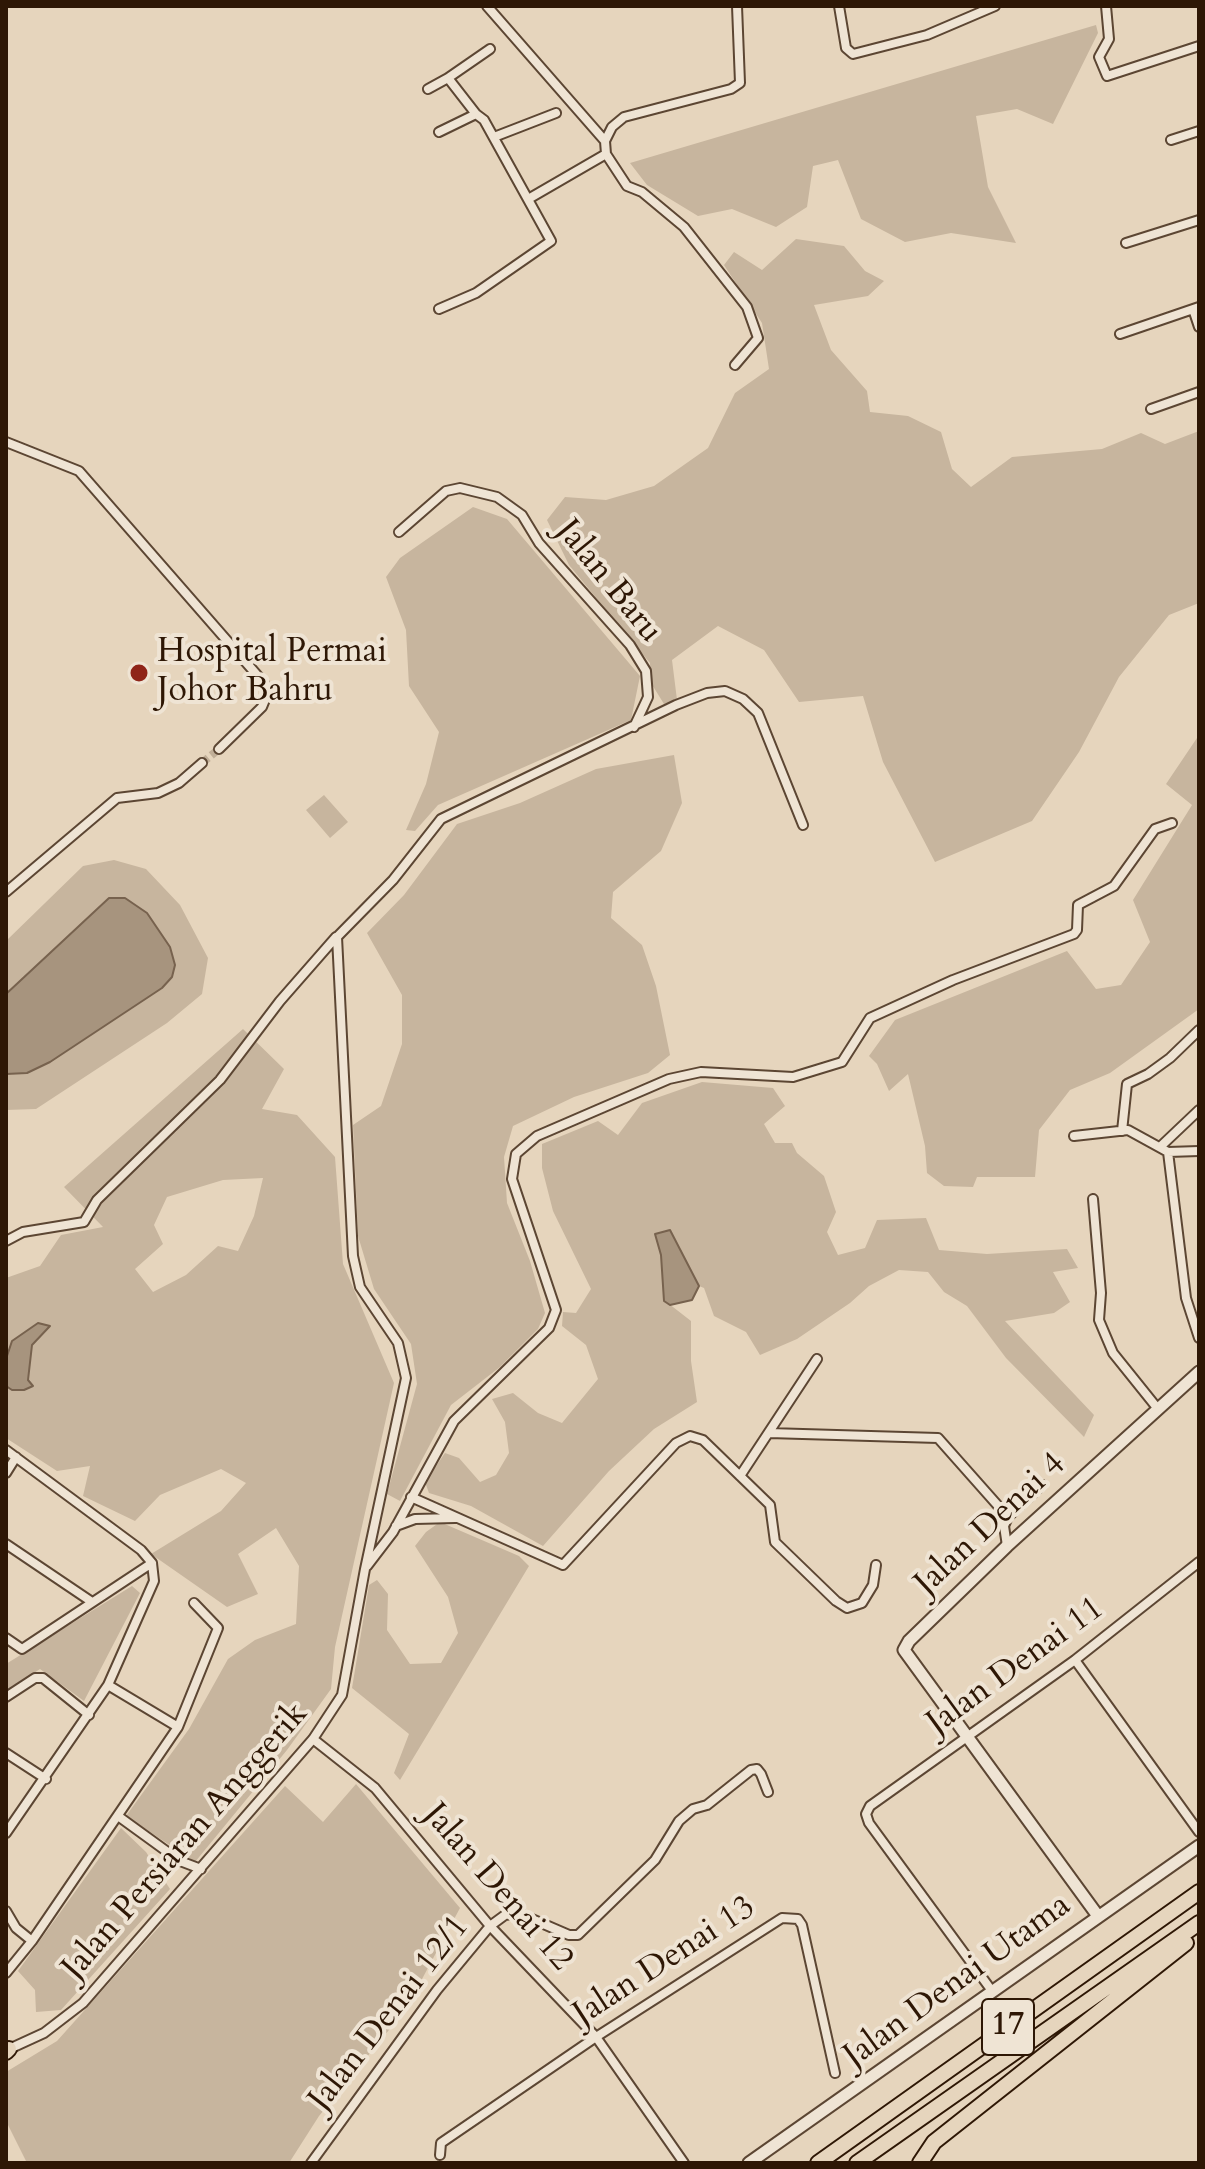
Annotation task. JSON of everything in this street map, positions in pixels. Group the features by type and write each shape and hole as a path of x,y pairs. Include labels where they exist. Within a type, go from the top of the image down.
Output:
{"highway":[{"name":"17","path":"818,2163 1199,1892"},
{"name":"17","path":"857,2163 1199,1923"},
{"path":"920,2163 934,2142 1199,1933"}],"street":[{"path":"487,6 605,141"},
{"path":"735,365 758,338 747,307 684,227 642,192 627,186 606,154 605,141 612,127 624,117 731,89 740,83 737,6"},
{"path":"839,6 848,51 865,53 927,35 995,6"},
{"path":"1106,6 1109,39 1099,57 1107,76 1199,46"},
{"path":"428,89 490,49"},
{"path":"439,309 476,293 551,241 530,198 509,171 494,137 448,78"},
{"path":"494,137 556,113"},
{"path":"439,132 476,114"},
{"path":"1171,140 1199,131"},
{"path":"530,198 606,154"},
{"path":"1126,243 1199,220"},
{"path":"1120,334 1196,308 1199,327"},
{"path":"1151,409 1199,392"},
{"path":"6,442 79,471 264,683 267,695 262,707 219,749"},
{"name":"Jalan Baru","path":"399,532 446,491 460,488 497,497 522,515 539,543 630,645 646,671 648,697 634,728"},
{"path":"6,1241 23,1232 84,1222 97,1200 220,1080 280,1001 393,880 441,819 676,705 707,693 725,691 743,699 758,713 803,825"},
{"path":"6,892 117,798 158,793 179,783 202,763"},
{"path":"365,1569 396,1526 454,1421 538,1343 549,1328 556,1310 512,1179 516,1154 537,1136 669,1079 701,1072 793,1077 842,1062 870,1018 953,980 1074,934 1077,930 1078,905 1114,886 1155,829 1172,823"},
{"name":"Jalan Persiaran Anggerik","path":"7,2050 44,2033 71,2014 313,1739 342,1695 406,1378 398,1343 360,1287 353,1256 337,937"},
{"path":"1122,1131 1127,1084 1170,1058 1199,1030"},
{"path":"1199,1110 1164,1150 1184,1284 1199,1338"},
{"path":"1074,1136 1134,1131 1164,1150 1199,1151"},
{"path":"1093,1199 1101,1293 1099,1320 1113,1353 1158,1409"},
{"path":"740,1476 817,1359"},
{"name":"Jalan Denai 4","path":"967,1735 904,1650 909,1641 1007,1546 1199,1372"},
{"path":"769,1433 938,1438 1008,1517"},
{"path":"411,1497 563,1565 686,1437 703,1440 770,1505 773,1536 779,1547 836,1601 847,1608 862,1603 873,1585 876,1565"},
{"path":"6,1450 141,1550 152,1563 154,1581 108,1685 6,1833"},
{"path":"6,1473 16,1457"},
{"path":"1007,1546 1004,1526 1008,1517 1042,1485"},
{"path":"396,1526 415,1519 460,1518"},
{"path":"6,1544 92,1602"},
{"name":"Jalan Denai 11","path":"992,1991 866,1814 870,1806 1075,1660 1199,1562"},
{"path":"6,1638 22,1649 152,1563"},
{"path":"6,1973 32,1941 178,1727 218,1628 194,1603"},
{"path":"1075,1660 1199,1832"},
{"path":"6,1697 35,1678 43,1678 89,1715"},
{"path":"108,1685 178,1727"},
{"path":"967,1735 1098,1916"},
{"name":"Jalan Denai 12","path":"313,1739 375,1788 490,1926 596,2037 684,2163"},
{"path":"6,1753 46,1779"},
{"name":"Jalan Denai 12/1","path":"311,2163 437,1990 490,1926 505,1915 518,1913 569,1935 578,1935 655,1860 679,1821 693,1809 707,1805 751,1770 757,1769 761,1774 768,1792"},
{"path":"118,1816 180,1861 201,1869"},
{"name":"Jalan Denai Utama","path":"749,2163 1199,1846"},
{"path":"6,1911 16,1928 32,1941"},
{"name":"Jalan Denai 13","path":"440,2155 441,2143 596,2037 782,1918 791,1917 802,1925 835,2073"}],"shaded area":[{"path":"1096,25 1098,33 1053,124 1017,109 976,116 988,187 1016,243 951,233 905,242 861,219 838,160 813,166 807,207 776,227 732,209 698,216 647,185 630,163"},
{"path":"796,239 844,246 865,271 884,281 868,296 814,305 831,350 867,391 870,412 908,416 941,432 952,469 971,487 1012,457 1102,449 1141,433 1165,444 1199,431 1199,603 1169,615 1119,677 1079,752 1032,821 935,862 883,762 863,696 799,702 764,650 718,626 672,660 677,700 664,704 651,683 650,663 569,565 547,520 565,497 606,500 654,486 708,448 735,393 769,369 762,323 724,265 734,252 762,270"},
{"path":"473,507 507,519 640,676 631,720 438,805 415,831 406,830 426,784 439,732 409,686 406,630 386,577 400,558"},
{"path":"1199,735 1199,1009 1110,1073 1070,1090 1039,1130 1035,1177 977,1177 973,1187 944,1186 927,1173 925,1146 908,1074 889,1091 877,1064 869,1056 895,1020 1067,951 1096,989 1121,985 1150,942 1133,900 1192,805 1166,784"},
{"path":"674,755 682,803 661,851 613,892 611,918 642,945 656,986 670,1055 648,1073 574,1097 513,1126 504,1157 507,1203 530,1261 545,1313 538,1329 500,1367 451,1405 400,1501 387,1494 417,1384 411,1344 374,1289 358,1236 353,1125 381,1106 402,1044 402,995 367,933 404,895 457,824 520,803 596,769"},
{"path":"324,795 348,822 330,838 306,810"},
{"path":"114,860 146,869 180,905 208,958 202,994 167,1023 36,1109 6,1110 6,1074 27,1073 50,1062 162,988 125,898 109,898 6,994 6,941 83,866"},
{"path":"109,898 125,898 147,913 170,947 175,965 172,977 162,988 50,1062 27,1073 6,1074 6,994"},
{"path":"243,1029 284,1069 262,1109 297,1115 335,1157 343,1264 394,1383 335,1647 331,1689 287,1750 195,1862 126,1816 189,1729 228,1659 255,1640 296,1624 299,1566 276,1528 238,1554 258,1594 227,1607 151,1554 221,1511 246,1483 221,1469 160,1495 135,1521 83,1496 90,1466 57,1471 6,1438 6,1386 12,1390 28,1380 32,1345 49,1327 6,1359 6,1278 40,1266 61,1235 103,1227 64,1187","holes":["263,1178 254,1216 238,1251 218,1246 186,1275 153,1292 135,1269 163,1244 154,1225 167,1197 223,1180"]},
{"path":"702,1082 773,1088 785,1106 764,1124 775,1143 792,1143 797,1153 824,1176 836,1212 827,1232 838,1255 865,1248 877,1220 926,1218 939,1250 987,1254 1067,1249 1078,1268 1053,1272 1070,1302 1054,1313 1005,1321 1094,1415 1084,1437 1006,1358 967,1306 944,1292 928,1272 899,1270 869,1286 850,1303 797,1339 760,1355 746,1332 714,1316 704,1288 699,1286 670,1230 655,1234 661,1255 664,1300 691,1321 691,1361 697,1402 654,1429 609,1471 543,1546 471,1506 429,1493 425,1482 445,1453 459,1458 480,1482 496,1475 509,1453 505,1422 492,1399 513,1393 538,1413 562,1423 598,1379 586,1345 562,1326 563,1312 576,1313 591,1289 553,1211 542,1168 542,1144 598,1121 618,1135 642,1103"},
{"path":"670,1230 699,1286 692,1300 670,1305 664,1301 661,1255 655,1234"},
{"path":"38,1323 50,1326 32,1345 28,1380 33,1386 12,1390 6,1386 6,1359 12,1341"},
{"path":"440,1522 519,1556 529,1566 400,1780 394,1773 409,1734 352,1688 369,1585 377,1580 388,1594 387,1630 410,1664 441,1663 458,1633 448,1597 415,1546 426,1532"},
{"path":"132,1586 140,1593 84,1701 40,1669 6,1691 6,1664"},
{"path":"356,1784 460,1908 406,2009 319,2116 289,2163 27,2163 6,2121 6,2072 57,2041 285,1786 323,1822"},
{"path":"121,1828 146,1852 170,1889 61,2010 36,2012 35,1990 18,1971"}],"tunnel":[{"path":"202,763 219,749"}],"place":[{"name":"Hospital Permai Johor Bahru","path":"139,673"}]}
